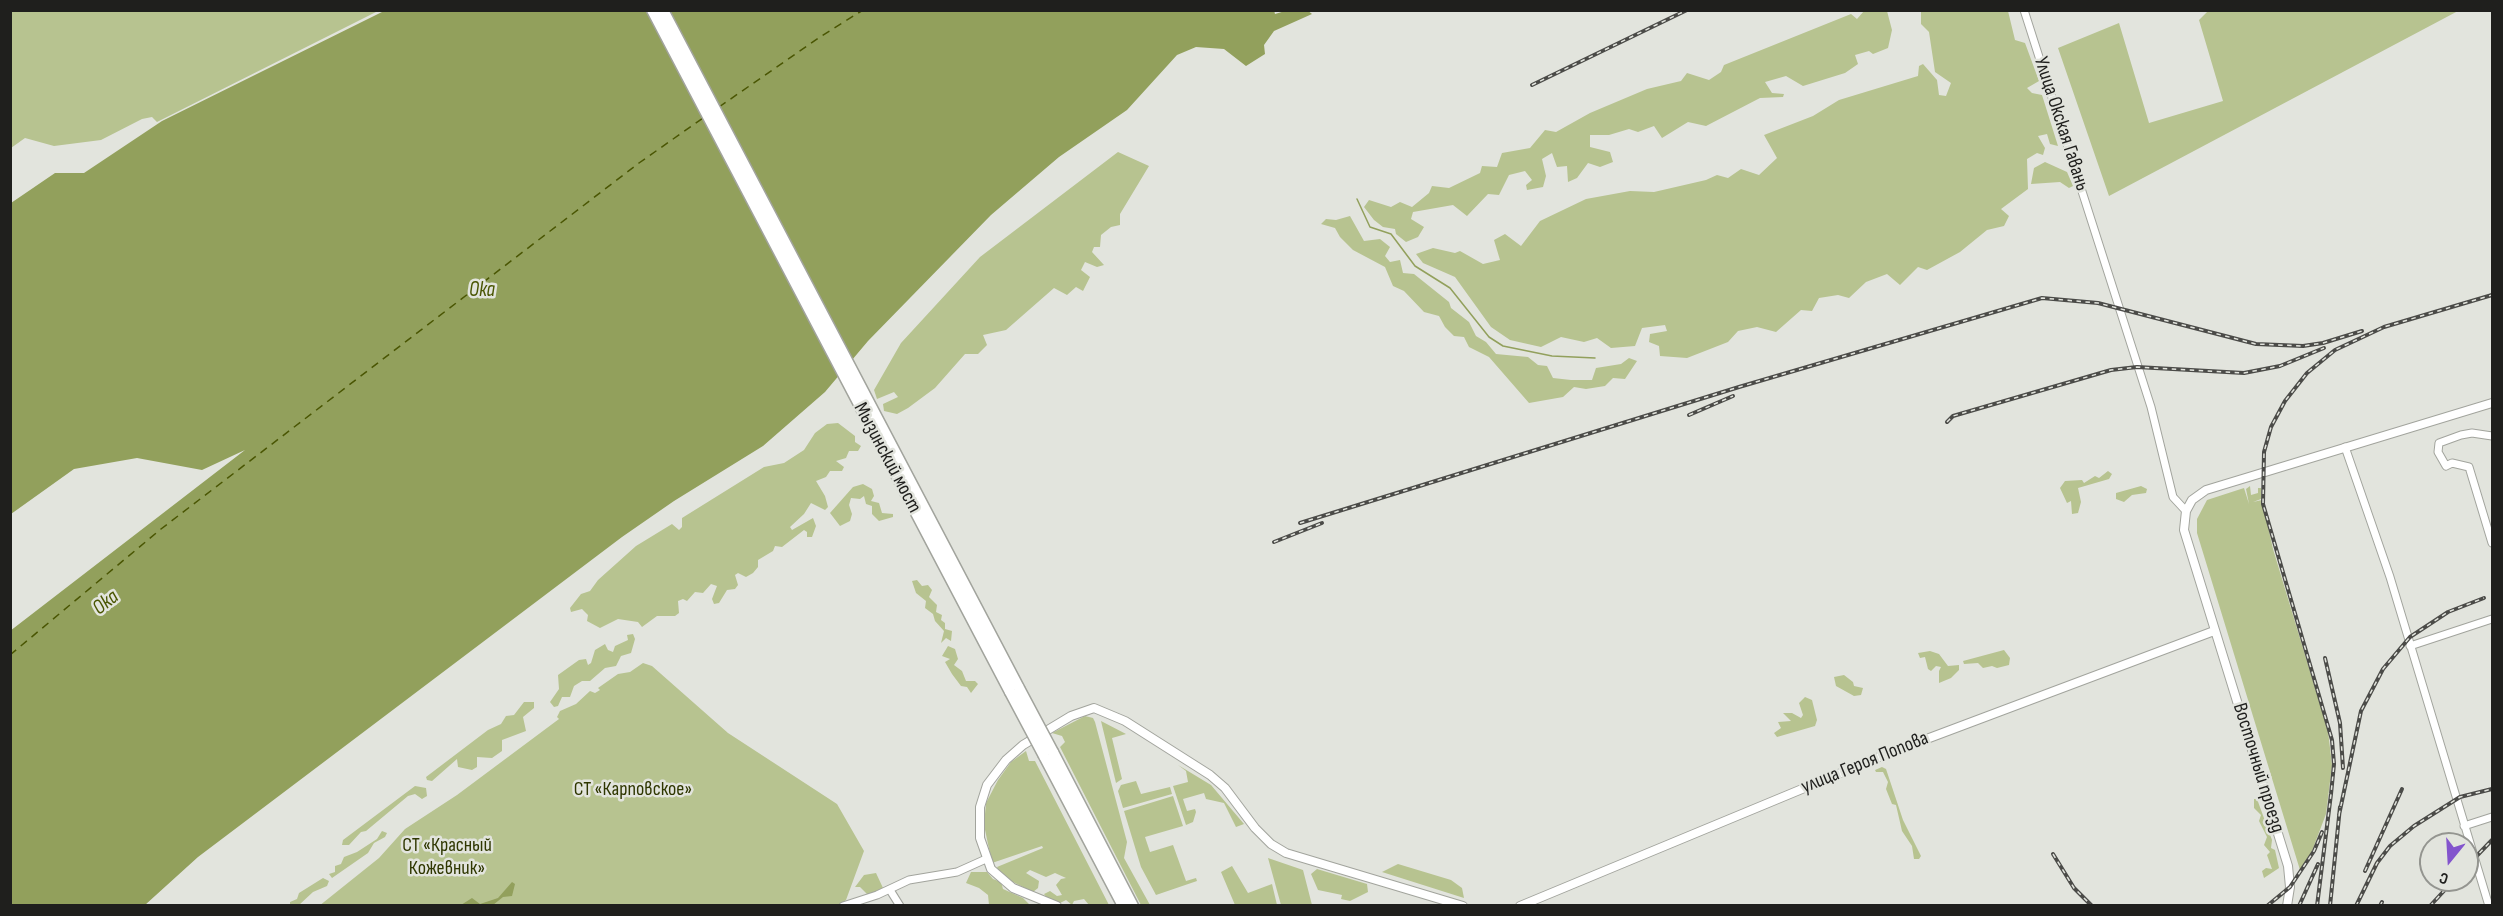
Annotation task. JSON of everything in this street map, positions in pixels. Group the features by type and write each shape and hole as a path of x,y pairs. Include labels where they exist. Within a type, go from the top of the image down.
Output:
{"main road":[{"name":"Мызинский мост","path":"652,10 1049,754 1133,906"},
{"name":"Мызинский мост","path":"663,10 910,493"},
{"name":"Мызинский мост","path":"1049,754 1123,906"}],"street":[{"name":"Улица Окская Гавань","path":"2024,10 2151,408 2173,497 2186,512"},
{"path":"2186,512 2192,500 2206,490 2493,403"},
{"path":"2493,436 2462,435 2439,443 2438,452 2446,466 2452,463 2469,467 2493,543"},
{"path":"2345,447 2390,577 2489,906"},
{"name":"Восточный проезд","path":"2186,512 2184,530 2288,866 2290,887 2287,906"},
{"path":"2410,646 2493,619"},
{"name":"улица Героя Попова","path":"1520,906 1884,754 2214,631"},
{"path":"1057,906 1038,902 999,878 986,860 980,838 979,820 987,785 1006,760 1023,745 1071,716 1094,708 1125,721 1210,775 1224,788 1255,828 1271,844 1286,853 1449,904 1463,906"},
{"path":"2464,826 2493,817"},
{"path":"843,906 890,890 909,880 957,872 986,860"},
{"path":"890,890 900,906"}],"green space":[{"path":"11,10 378,11 157,122 152,117 142,119 101,140 54,146 25,138 11,148"},
{"path":"2209,10 2458,11 2109,196 2058,48 2119,23 2149,123 2223,101 2199,20"},
{"path":"1864,11 1887,11 1892,30 1888,48 1873,54 1869,51 1855,55 1858,64 1845,73 1803,86 1786,76 1765,82 1772,93 1784,94 1783,97 1760,98 1706,126 1688,122 1662,138 1654,126 1638,132 1629,129 1609,135 1590,135 1590,147 1610,152 1613,162 1600,167 1588,163 1577,178 1568,182 1567,166 1557,167 1552,153 1542,159 1546,176 1543,187 1527,190 1526,185 1532,180 1525,171 1509,175 1499,195 1488,194 1467,216 1453,205 1413,212 1411,219 1424,227 1418,237 1406,242 1396,234 1395,229 1383,227 1374,220 1364,207 1369,200 1391,207 1400,202 1412,207 1429,193 1432,186 1449,188 1480,173 1482,166 1497,167 1502,153 1530,148 1545,130 1556,132 1590,113 1647,89 1681,81 1687,73 1709,80 1721,72 1724,65 1851,14 1857,19"},
{"path":"1921,11 2008,11 2015,40 2025,43 2039,81 2027,88 2032,93 2042,95 2058,146 2050,144 2047,134 2038,136 2045,148 2043,155 2037,153 2027,159 2028,189 2001,209 2009,216 2004,226 1987,230 1960,252 1927,270 1918,267 1900,285 1887,274 1866,282 1849,298 1838,295 1819,298 1812,311 1801,310 1776,332 1757,327 1738,331 1728,342 1687,358 1660,356 1659,346 1649,342 1650,334 1667,331 1665,325 1642,328 1635,346 1611,348 1597,338 1584,342 1561,337 1541,347 1510,340 1491,327 1455,277 1423,263 1416,254 1433,248 1455,253 1460,251 1483,264 1500,260 1494,240 1505,234 1521,246 1540,221 1586,199 1630,191 1654,192 1706,180 1717,175 1728,178 1741,169 1759,175 1777,158 1764,135 1813,116 1839,100 1918,76 1919,66 1923,64 1937,80 1939,95 1946,96 1951,83 1935,72 1929,32 1921,24"},
{"path":"1118,152 1149,166 1120,214 1120,225 1111,227 1101,235 1100,247 1094,247 1092,252 1104,265 1097,267 1085,262 1081,270 1090,277 1083,291 1076,287 1067,295 1054,288 1006,330 983,335 987,345 978,354 965,354 935,388 908,408 897,414 884,411 883,404 898,397 894,392 877,399 874,390 901,343 980,257"},
{"path":"2045,162 2067,172 2073,186 2069,188 2060,182 2031,184 2034,168"},
{"path":"1350,216 1364,241 1380,239 1390,247 1385,256 1390,262 1400,260 1403,273 1414,274 1449,302 1451,308 1469,322 1476,336 1486,342 1496,354 1528,357 1538,365 1547,366 1553,378 1571,380 1592,380 1596,368 1621,364 1629,358 1637,361 1625,379 1613,378 1605,386 1586,389 1574,387 1563,397 1529,403 1489,357 1469,347 1464,337 1454,336 1439,316 1424,312 1404,291 1393,286 1385,267 1353,250 1340,237 1335,228 1321,224 1326,219 1336,220"},
{"path":"838,423 855,436 855,442 861,446 858,451 849,451 846,458 836,461 844,467 842,471 830,471 826,477 816,481 825,496 828,507 825,510 811,503 804,514 790,527 792,530 813,518 816,526 812,537 807,537 807,532 804,530 782,547 775,546 773,551 758,560 758,567 753,573 746,577 738,573 735,575 738,585 735,589 727,590 719,603 714,604 712,599 717,586 711,584 703,593 695,592 687,601 683,599 678,601 679,613 675,616 657,616 642,627 638,622 618,619 600,628 587,621 588,615 582,609 571,612 570,608 581,594 590,591 598,580 636,546 672,524 679,530 682,527 682,518 764,467 784,463 804,450 815,433 827,424"},
{"path":"2108,471 2112,474 2109,479 2078,488 2081,502 2078,513 2072,514 2071,501 2067,503 2060,488 2065,481 2082,480 2084,483 2095,476 2099,478"},
{"path":"863,484 872,489 874,496 871,501 879,503 882,513 893,514 893,517 879,521 872,514 872,506 866,504 864,496 860,499 851,498 850,521 840,526 830,513 853,487"},
{"path":"2141,486 2147,489 2146,493 2132,495 2124,502 2116,499 2116,493"},
{"path":"2250,486 2251,495 2258,493 2258,488 2261,488 2261,499 2253,502 2262,500 2273,549 2328,731 2332,765 2326,814 2312,851 2300,870 2197,533 2197,519 2207,500 2244,488 2249,504 2246,489"},
{"path":"917,580 922,586 928,585 932,590 929,597 937,605 936,612 942,615 941,620 945,623 945,629 952,631 951,641 946,638 941,643 944,631 935,621 933,614 925,608 926,601 916,593 912,581"},
{"path":"633,634 635,639 631,653 621,656 616,666 605,668 590,681 582,681 574,686 570,697 562,697 558,706 554,707 550,702 559,689 558,675 579,660 586,659 588,665 591,663 595,650 605,644 608,650 613,652 615,646 628,640 627,635"},
{"path":"948,646 955,649 958,659 954,665 962,671 966,681 975,681 978,684 971,693 967,687 961,686 952,674 945,662 950,659 942,656"},
{"path":"2004,650 2010,658 2009,665 1983,668 1978,663 1964,664 1963,661"},
{"path":"1930,651 1939,654 1948,666 1959,665 1959,670 1951,678 1939,683 1941,667 1936,666 1931,671 1928,669 1925,657 1920,658 1918,653"},
{"name":"СТ «Карповское»","path":"643,663 652,666 728,733 837,804 864,851 846,900 839,905 319,906 379,858 405,829 457,795 559,719 557,717 560,711 576,704 590,691 595,693 600,690 598,688 618,674 630,672"},
{"path":"1844,675 1853,682 1854,686 1863,688 1861,695 1854,696 1836,686 1834,677"},
{"path":"1805,697 1812,700 1817,720 1815,726 1777,737 1774,733 1781,728 1778,722 1791,721 1783,713 1792,713 1801,718 1803,715 1799,703"},
{"path":"524,702 534,702 534,708 523,717 526,731 502,740 502,751 492,758 477,757 477,767 472,770 458,767 457,759 432,781 427,780 426,777 488,730 501,724 506,716 514,715"},
{"path":"1085,716 1093,718 1095,722 1127,842 1124,858 1150,905 1141,905 1060,747 1065,742 1062,736 1052,733"},
{"path":"1101,721 1126,734 1112,738 1122,779 1116,783"},
{"path":"1026,751 1029,761 1035,761 1109,905 1089,905 1084,899 1074,901 1072,905 1066,900 1060,903 1047,898 1044,894 1050,891 1057,896 1062,895 1056,885 1061,879 1066,878 1055,873 1046,877 1030,870 1026,873 1039,881 1038,888 1033,892 1001,876 997,867 1043,848 1042,846 992,863 984,825 986,803 1011,762"},
{"path":"1178,765 1211,785 1244,824 1236,827 1224,803 1206,799 1204,793 1183,799 1187,811 1195,809 1196,812 1193,822 1186,825 1173,786 1188,782 1186,771"},
{"path":"1882,767 1886,769 1903,820 1921,856 1919,859 1914,859 1912,846 1902,831 1896,805 1892,804 1886,789 1888,782 1883,772 1875,770"},
{"path":"1136,781 1141,794 1170,787 1172,794 1123,808 1118,791 1121,785"},
{"path":"415,786 426,788 427,796 422,799 415,794 408,796 366,831 361,832 349,845 342,845 343,840"},
{"path":"1173,796 1183,826 1145,837 1150,852 1173,845 1186,881 1196,878 1197,881 1156,895 1141,867 1124,811"},
{"path":"2254,799 2257,799 2272,840 2271,848 2275,850 2279,868 2264,878 2262,871 2266,868 2272,869 2267,855 2270,852 2264,845 2267,837 2259,821 2261,815 2254,808"},
{"path":"382,831 387,833 385,837 374,843 368,853 332,878 329,874 335,872 335,866 341,864 344,857 357,852 377,839"},
{"path":"1268,858 1303,870 1312,905 1281,905"},
{"path":"1398,864 1451,880 1462,888 1464,898 1382,872"},
{"path":"1232,866 1248,893 1272,884 1277,905 1235,905 1221,872"},
{"path":"1317,869 1367,884 1368,892 1350,901 1341,899 1342,895 1318,890 1311,874"},
{"path":"971,872 987,872 993,879 1001,882 1003,889 1023,898 1030,905 989,905 988,895 979,888 966,883"},
{"path":"876,873 883,888 875,894 868,895 860,887 855,887 864,875"},
{"path":"323,878 329,881 327,886 313,892 299,905 290,905 290,902 297,899 299,893"}],"water":[{"name":"Ока","path":"386,10 1274,10 1275,14 1307,10 1312,14 1274,31 1264,45 1265,54 1246,66 1224,49 1196,47 1177,55 1127,110 1059,157 991,215 868,341 825,392 763,446 674,501 622,537 198,857 145,905 11,905 10,631 245,450 202,470 137,458 74,469 11,514 11,203 55,173 84,173 162,121"},
{"path":"512,882 515,884 512,896 503,897 493,905 461,905 472,898 480,904 498,898"}],"waterway":[{"path":"1357,199 1370,227 1391,234 1415,266 1450,288 1489,337 1503,346 1552,356 1595,358"}],"ferry route":[{"path":"719,107 863,10"},
{"path":"10,655 161,529 639,163 703,118"}],"railway":[{"path":"1532,85 1687,10"},
{"path":"2317,906 2334,764 2332,740 2263,504 2264,452 2271,427 2285,401 2307,373 2335,350 2384,327 2492,295"},
{"path":"1300,523 1739,387 2042,298 2098,303 2256,344 2303,346 2323,343 2362,331"},
{"path":"1947,422 1953,416 2111,370 2137,367 2244,373 2280,366 2324,348"},
{"path":"1689,415 1733,396"},
{"path":"1274,542 1322,523"},
{"path":"2339,815 2361,711 2383,669 2410,637 2448,612 2484,598"},
{"path":"2325,658 2340,723 2343,768"},
{"path":"2365,871 2402,789"},
{"path":"2356,906 2377,863 2390,846 2414,826 2460,797 2492,789"},
{"path":"2330,906 2340,807"},
{"path":"2267,906 2290,887 2314,851 2322,832"},
{"path":"2479,854 2492,840"},
{"path":"2053,854 2074,888 2092,906"},
{"path":"2299,906 2318,864"},
{"path":"2430,906 2443,892"},
{"path":"2380,906 2382,902"}],"park label":[{"name":"СТ «Красный Кожевник»","path":"447,858"}]}
